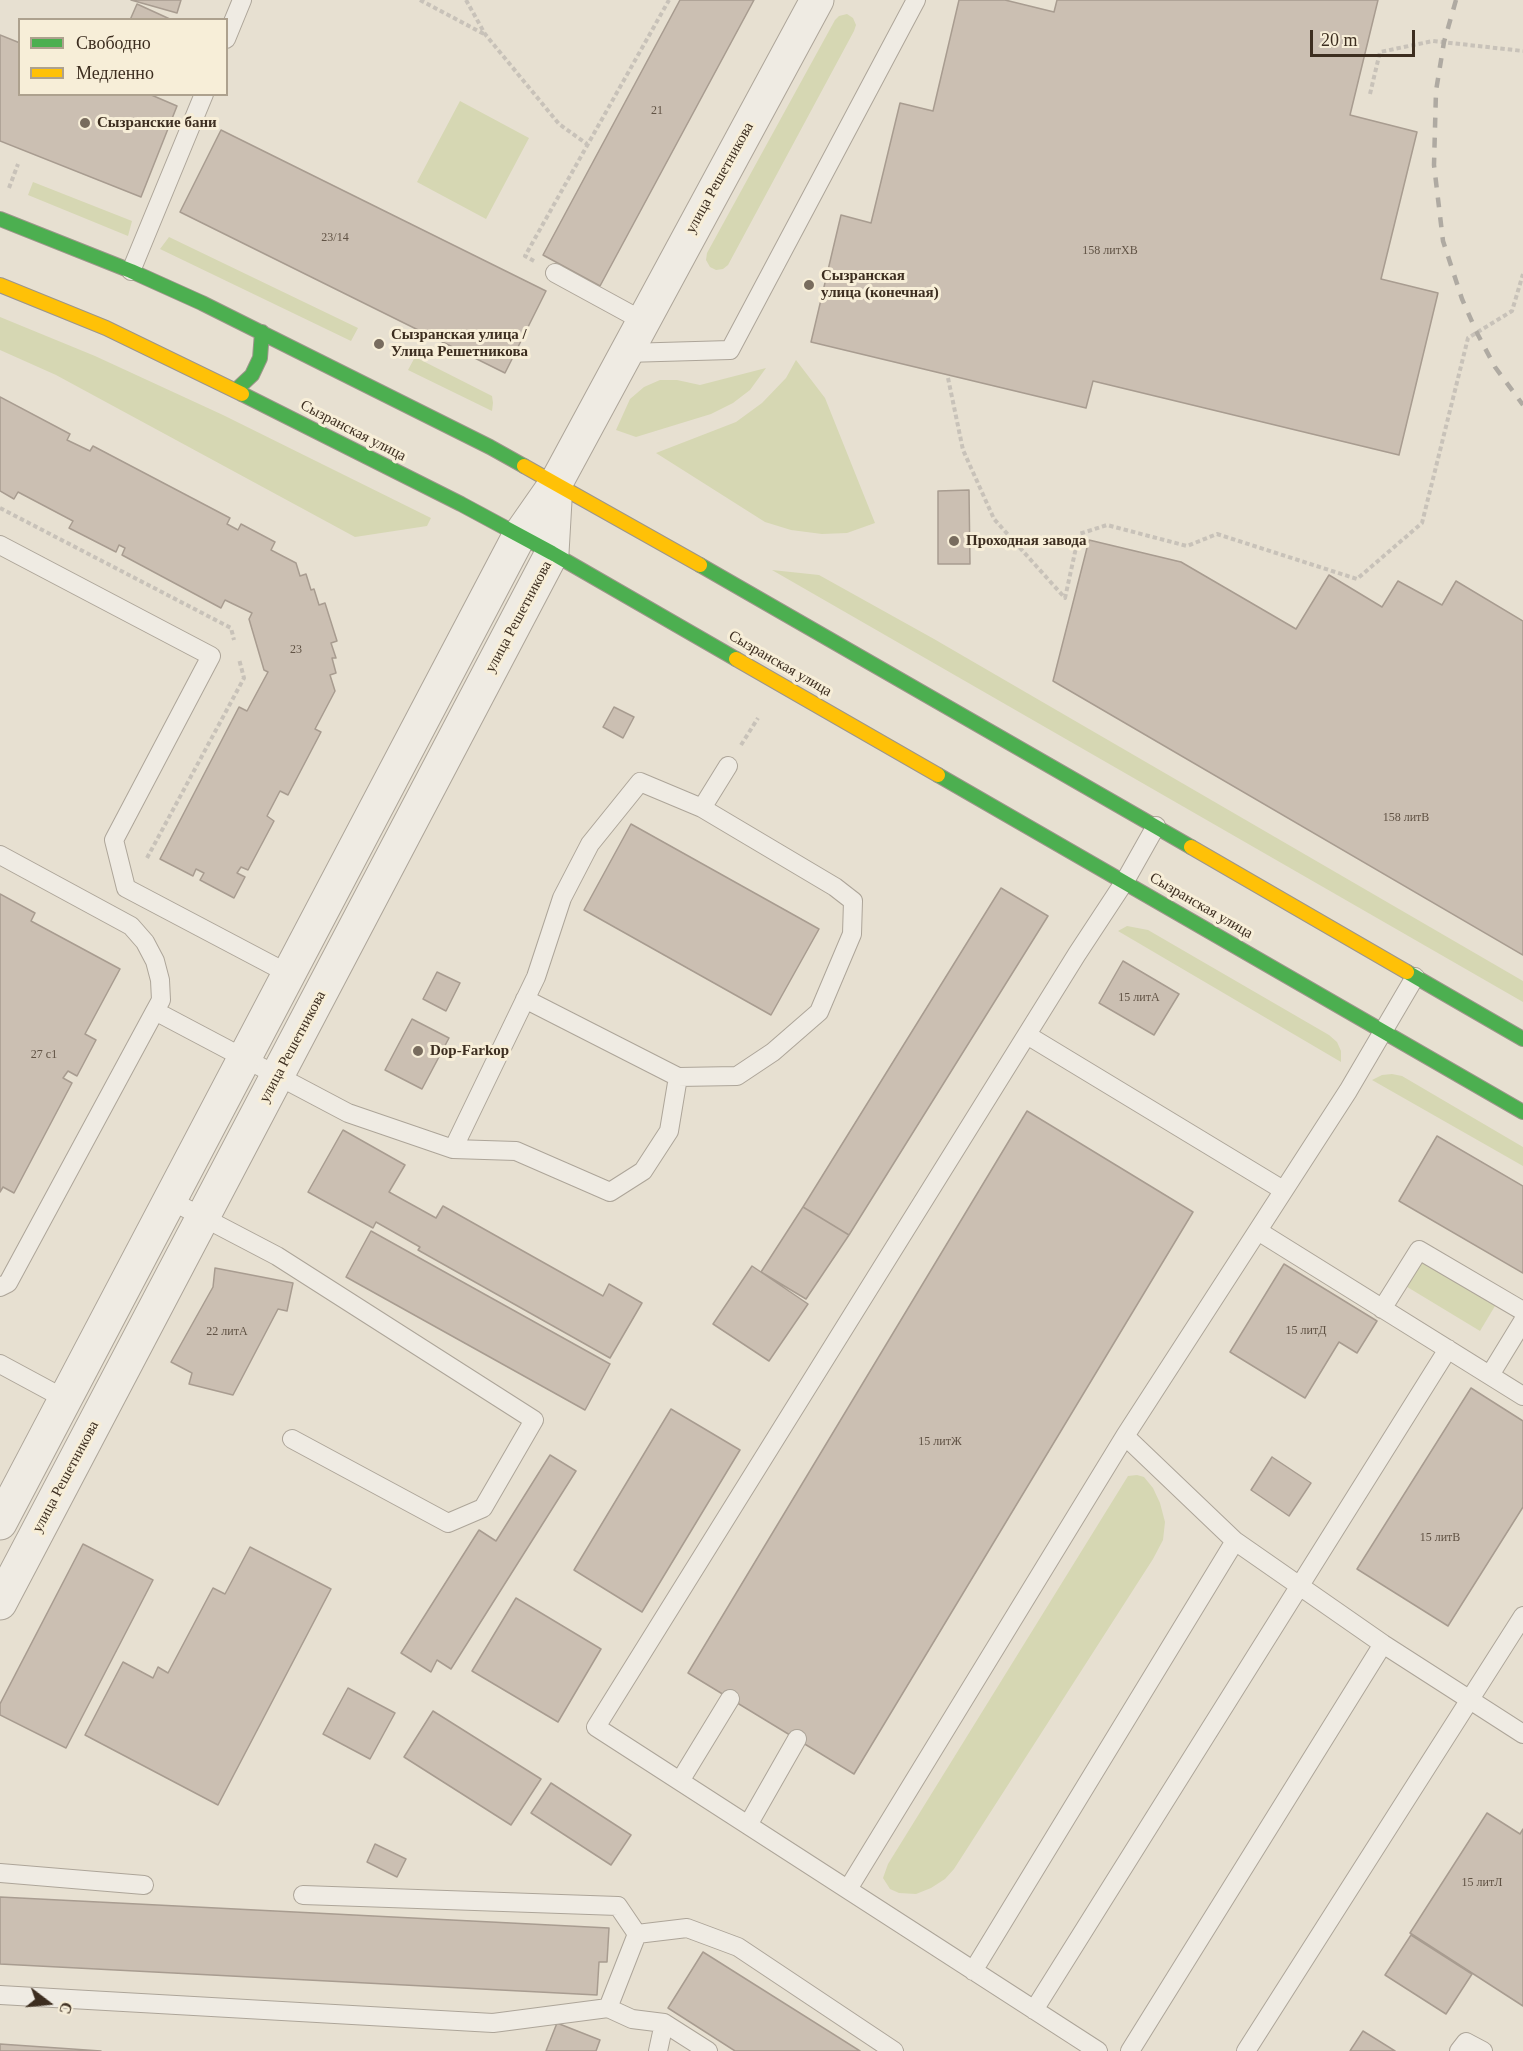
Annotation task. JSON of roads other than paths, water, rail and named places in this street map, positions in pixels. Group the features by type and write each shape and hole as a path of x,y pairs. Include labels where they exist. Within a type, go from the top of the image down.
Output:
{"street":[{"name":"улица Решетникова","path":"0,1523 519,536 556,483 817,0"},
{"path":"0,219 131,271 262,332 490,447 792,616 1523,1039"},
{"name":"Сызранская улица","path":"0,285 106,328 236,390 461,504 552,553 1523,1112"},
{"path":"236,390 252,375 260,358 262,332"},
{"name":"улица Решетникова","path":"0,1603 552,553 556,483"}],"lane":[{"path":"228,34 242,0"},
{"path":"626,353 730,350 916,0"},
{"path":"131,271 203,96"},
{"path":"555,273 643,321"},
{"path":"0,545 211,656 114,840 123,879 126,888 289,974"},
{"path":"702,808 728,766"},
{"path":"453,1149 525,999 536,977 562,898 590,844 640,782 702,808 836,887 853,901 852,934 819,1012 773,1052 737,1076 678,1077 525,999"},
{"path":"1098,2051 596,1727 1125,881 1156,826"},
{"path":"0,855 131,926 145,942 154,961 160,980 161,1000 8,1283 0,1287"},
{"path":"848,1889 1125,1436 1348,1091 1415,977"},
{"path":"155,1011 348,1113 453,1149 516,1151 610,1192 644,1171 669,1131 678,1077"},
{"path":"1027,1035 1283,1190"},
{"path":"170,1200 276,1256 534,1420 483,1508 448,1523 292,1439"},
{"path":"1258,1231 1523,1396"},
{"path":"1382,1309 1419,1250 1523,1311"},
{"path":"1490,1375 1523,1320"},
{"path":"1034,2010 1448,1349"},
{"path":"0,1364 65,1399"},
{"path":"1125,1436 1235,1541 1383,1644 1523,1734"},
{"path":"973,1971 1235,1541"},
{"path":"1246,2051 1523,1616"},
{"path":"1130,2051 1383,1644"},
{"path":"680,1781 730,1699"},
{"path":"748,1825 797,1739"},
{"path":"0,1873 144,1885"},
{"path":"303,1894 618,1906 638,1934"},
{"path":"638,1934 687,1928 738,1947 894,2051"},
{"path":"608,2008 638,1934"},
{"path":"0,1995 493,2023 608,2008 632,2019 664,2023 708,2051"},
{"path":"658,2051 664,2023"},
{"path":"1459,2051 1466,2042 1484,2051"}],"railway":[{"path":"1456,0 1444,42 1436,91 1434,165 1443,241 1462,299 1477,333 1495,367 1523,405"}],"place":[{"name":"Сызранские бани","path":"85,123"},
{"name":"Сызранская улица (конечная)","path":"809,285"},
{"name":"Сызранская улица / Улица Решетникова","path":"379,344"},
{"name":"Проходная завода","path":"954,541"},
{"name":"Dop-Farkop","path":"418,1051"}]}
